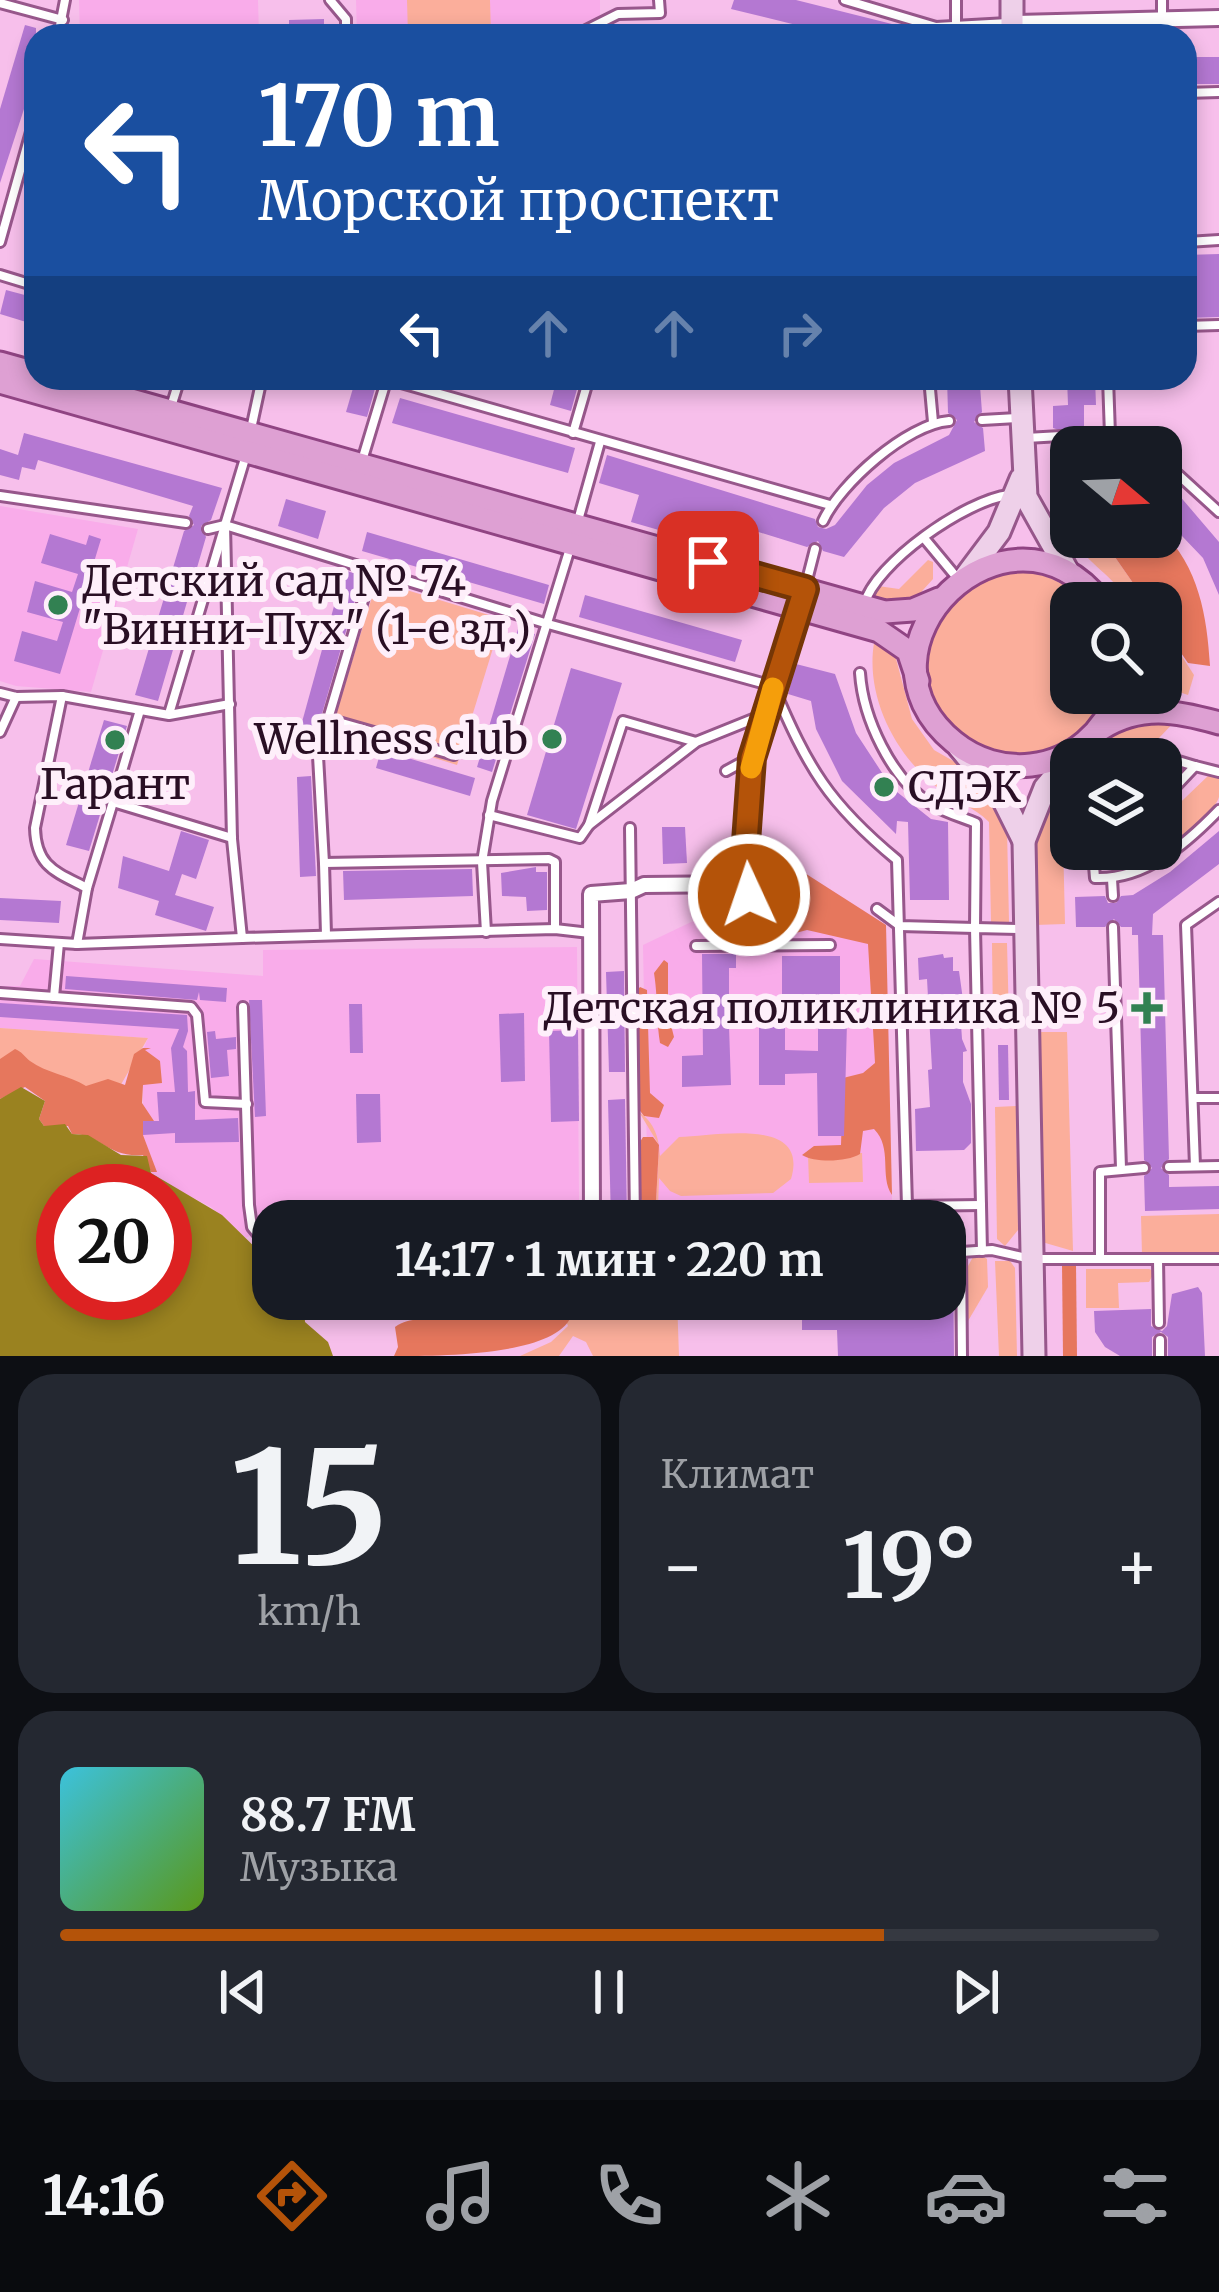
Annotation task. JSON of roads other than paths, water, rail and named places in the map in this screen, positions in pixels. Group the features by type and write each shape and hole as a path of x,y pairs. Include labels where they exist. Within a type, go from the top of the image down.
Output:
{"main road":[{"path":"34,390 249,444 802,599 895,639 908,651 933,718 1003,799 1024,841"},
{"path":"94,390 170,412 249,444"},
{"path":"802,599 890,612 913,610 939,599 962,578 992,543 1019,483 1020,390"},
{"path":"1019,483 1031,511 1079,582"},
{"path":"962,578 992,564 1019,560 1068,572"},
{"path":"918,681 919,642 939,599"},
{"path":"1182,712 1219,722"},
{"path":"1090,738 1127,714"},
{"path":"958,746 992,762 1021,766 1050,761"},
{"path":"1034,1356 1024,841 1050,782"}],"street":[{"path":"1012,20 1219,18"},
{"path":"592,1200 591,894 631,891 644,885 743,884 752,758 802,599"}],"lane":[{"path":"62,24 65,0"},
{"path":"598,24 618,14 659,14 659,0"},
{"path":"845,0 902,14 920,24"},
{"path":"902,0 902,14"},
{"path":"1162,0 1162,19"},
{"path":"0,3 63,20"},
{"path":"1180,19 1180,24"},
{"path":"980,24 1012,20"},
{"path":"0,242 24,157"},
{"path":"170,412 176,390"},
{"path":"169,715 249,444 260,390"},
{"path":"358,474 384,390"},
{"path":"424,390 830,506"},
{"path":"573,434 586,390"},
{"path":"929,390 933,422"},
{"path":"1108,390 1110,426"},
{"path":"982,420 1050,434"},
{"path":"823,521 830,506 874,462 933,422 949,421"},
{"path":"486,932 482,862 489,815 600,442"},
{"path":"1182,478 1219,512"},
{"path":"864,606 868,589 924,538 1019,483"},
{"path":"0,496 186,523"},
{"path":"225,525 232,838 242,938"},
{"path":"208,530 225,525 548,624 773,686 814,772 835,804 897,860 908,1206 981,1205"},
{"path":"924,538 962,578"},
{"path":"802,599 815,549"},
{"path":"326,935 319,756 373,570"},
{"path":"860,673 866,713 904,779 930,803 976,823 982,1251"},
{"path":"0,693 16,698 62,696 169,715 230,704"},
{"path":"62,696 35,848 54,871 87,888"},
{"path":"0,732 16,698"},
{"path":"76,944 87,888 140,710"},
{"path":"589,825 696,742 764,715"},
{"path":"328,719 454,754"},
{"path":"489,815 580,838 589,825 623,721 696,742"},
{"path":"725,771 752,758"},
{"path":"1182,762 1219,772"},
{"path":"1182,780 1195,766"},
{"path":"113,802 232,838"},
{"path":"1095,870 1095,878 1112,879 1140,872 1219,810"},
{"path":"630,828 635,1200"},
{"path":"324,863 549,859 555,862 555,929"},
{"path":"1112,879 1113,896"},
{"path":"743,884 772,945"},
{"path":"1195,1166 1186,926 1219,902"},
{"path":"877,909 900,926 1024,929"},
{"path":"1113,927 1120,1168"},
{"path":"0,939 76,944 555,929 590,933"},
{"path":"54,997 59,943"},
{"path":"695,946 830,945"},
{"path":"0,993 191,1007 197,1015 205,1102 247,1104"},
{"path":"243,1007 252,1227"},
{"path":"1193,1098 1219,1097"},
{"path":"1169,1167 1219,1166"},
{"path":"1100,1259 1100,1172 1144,1168"},
{"path":"962,1356 961,1252 1031,1259 1219,1258"},
{"path":"1158,1259 1160,1323"},
{"path":"1160,1340 1160,1356"}],"place":[{"name":"Детский сад № 74 \"Винни-Пух\" (1-е зд.)","path":"58,605"},
{"name":"Wellness club","path":"552,739"},
{"name":"Гарант","path":"115,740"},
{"name":"СДЭК","path":"884,787"},
{"name":"Детская поликлиника № 5","path":"1147,1008"}]}
